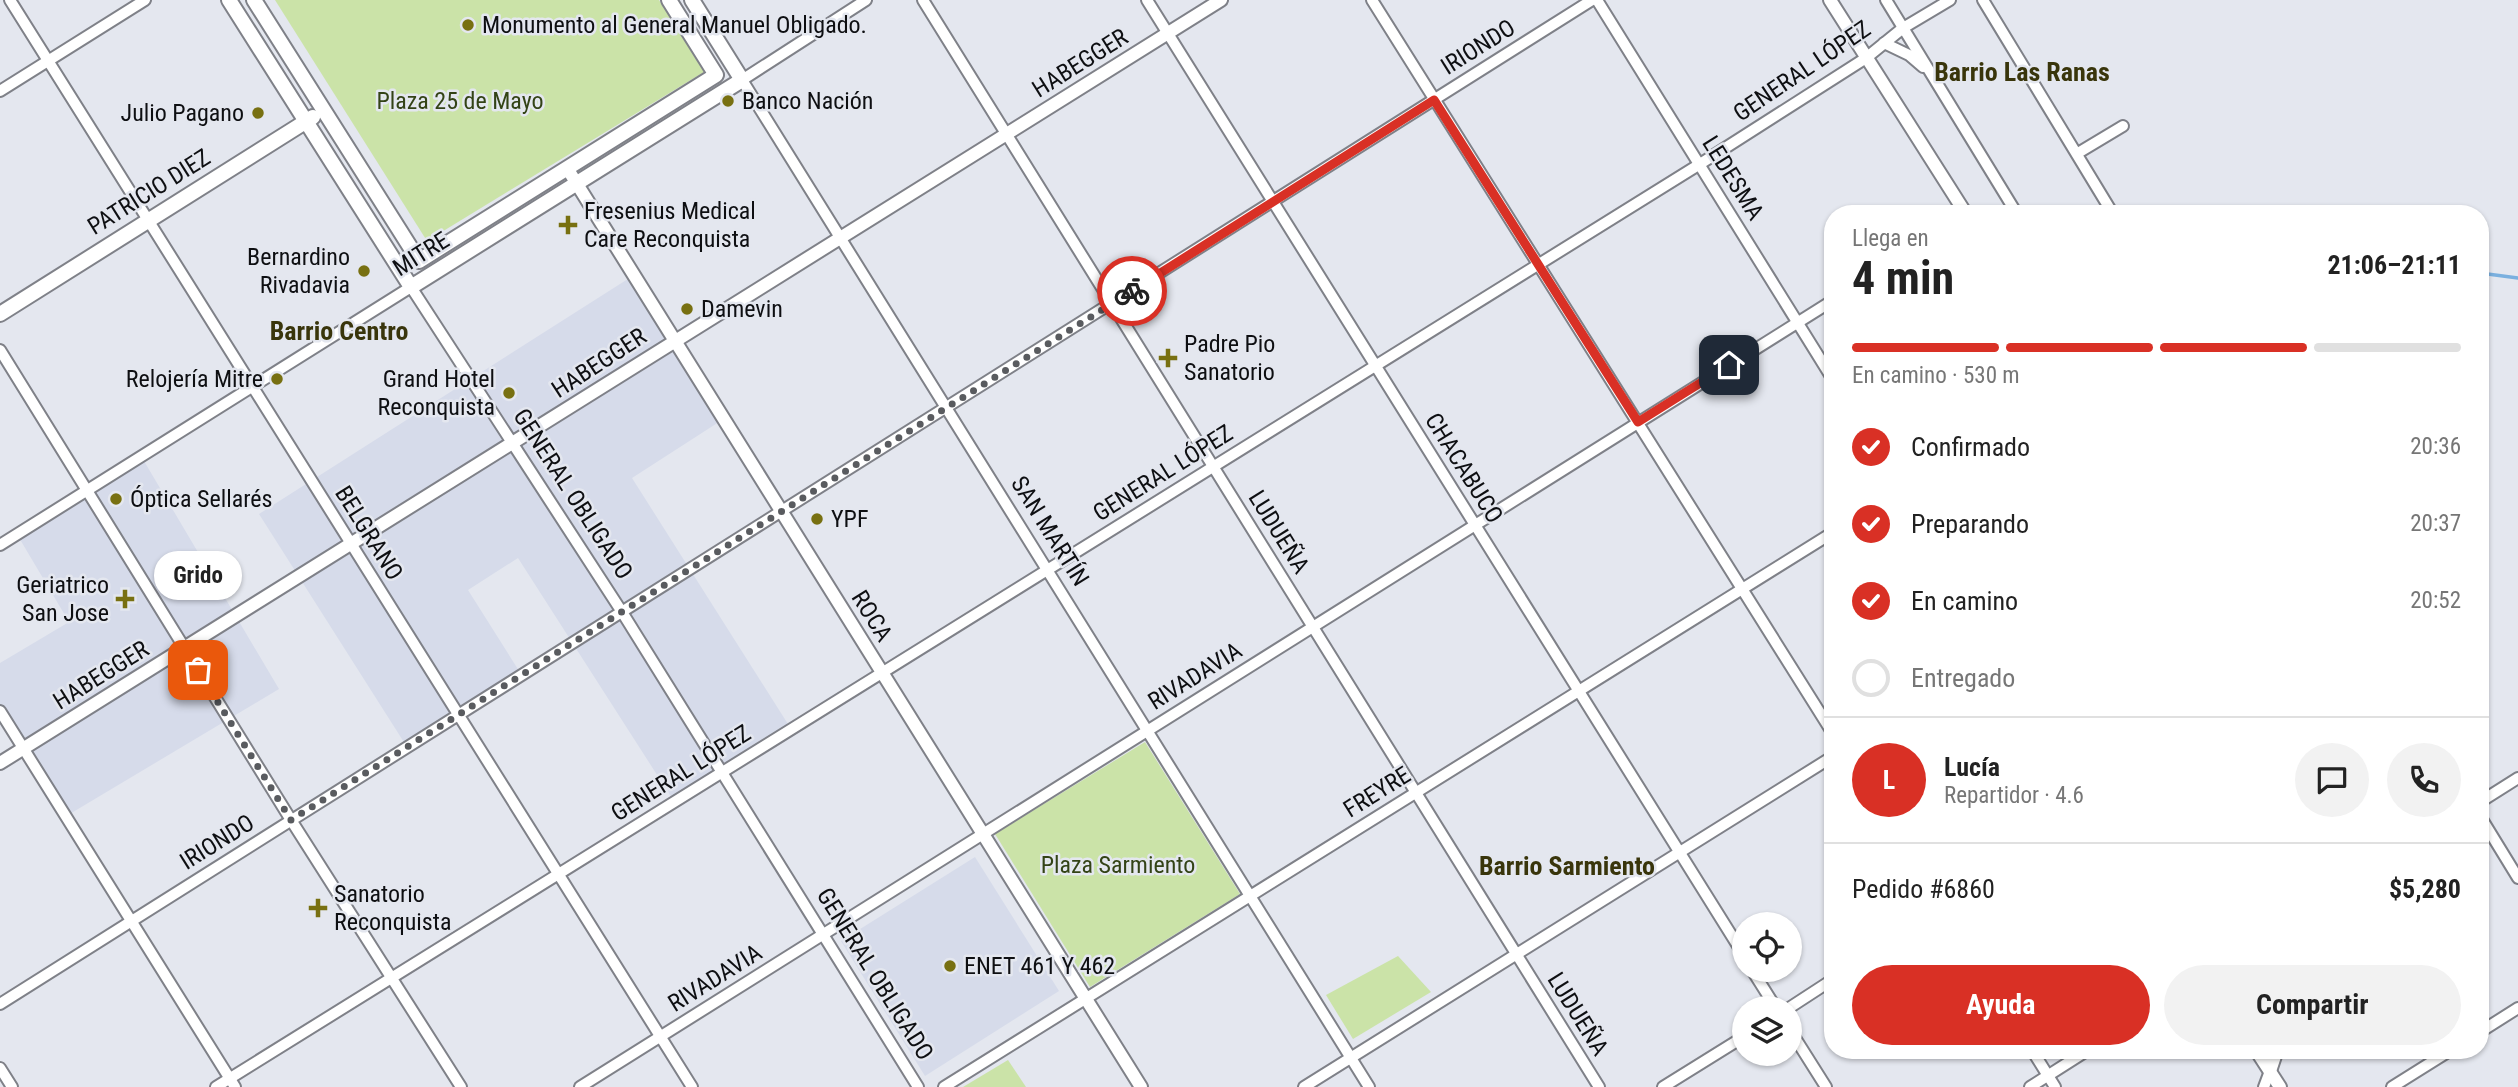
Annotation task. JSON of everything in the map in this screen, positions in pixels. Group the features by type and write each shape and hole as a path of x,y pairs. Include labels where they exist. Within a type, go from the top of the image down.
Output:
{"main road":[{"name":"GENERAL OBLIGADO","path":"229,0 411,287"},
{"path":"254,0 324,110"},
{"name":"MITRE","path":"324,110 419,261 716,75 670,0"},
{"name":"SAN MARTÍN","path":"692,0 742,80"},
{"name":"MITRE","path":"411,287 742,80"},
{"name":"PATRICIO DIEZ","path":"0,314 324,110"}],"street":[{"name":"BELGRANO","path":"10,0 692,1087"},
{"path":"0,91 145,0"},
{"name":"MITRE","path":"742,80 866,0"},
{"name":"LUDUEÑA","path":"923,0 1599,1087"},
{"name":"CHACABUCO","path":"1147,0 1732,936"},
{"name":"HABEGGER","path":"0,763 1221,0"},
{"path":"1372,0 1824,719"},
{"name":"IRIONDO","path":"0,1004 1595,0"},
{"name":"LEDESMA","path":"1595,0 1824,365"},
{"path":"1830,0 1960,205"},
{"path":"1886,0 2011,205"},
{"name":"GENERAL LÓPEZ","path":"215,1087 233,1082 558,874 1700,164 1866,58 1903,28 1950,0"},
{"path":"1983,0 2108,205"},
{"path":"1884,43 1909,55 1933,77"},
{"name":"SAN MARTÍN","path":"742,80 1369,1087"},
{"path":"2078,153 2123,126"},
{"name":"ROCA","path":"567,168 1141,1087"},
{"name":"MITRE","path":"0,545 411,287"},
{"name":"GENERAL OBLIGADO","path":"411,287 622,612 918,1087"},
{"name":"RIVADAVIA","path":"580,1087 1824,306"},
{"path":"0,350 291,820 461,1087"},
{"name":"FREYRE","path":"944,1087 1824,538"},
{"path":"0,711 233,1082"},
{"path":"1304,1087 1824,762"},
{"path":"2489,796 2518,778"},
{"path":"2489,831 2518,878"},
{"path":"1802,999 1824,985"},
{"path":"2489,1026 2518,1008"},
{"path":"1663,1087 1732,1044"},
{"path":"1802,1049 1826,1087"},
{"path":"2038,1059 2055,1087"},
{"path":"2030,1087 2074,1059"},
{"path":"2262,1059 2280,1087"},
{"path":"2264,1087 2274,1059"},
{"path":"2392,1087 2437,1059"},
{"path":"0,1068 12,1087"}],"shaded area":[{"path":"631,277 722,420 632,478 793,732 677,806 518,558 468,590 521,674 407,747 259,514"},
{"path":"141,456 279,689 63,818 0,713 0,663 69,622 15,531"},
{"name":"ENET 461 Y 462","path":"975,857 1059,991 925,1076 841,941"}],"green space":[{"name":"Plaza 25 de Mayo","path":"275,0 659,0 704,72 427,241"},
{"name":"Plaza Sarmiento","path":"1145,742 1240,894 1090,987 995,834"},
{"path":"1398,956 1431,992 1353,1039 1326,995"},
{"path":"1008,1060 1026,1087 963,1087"}],"waterway":[{"path":"2489,274 2518,278"}],"way so far":[{"path":"198,670 291,820 1132,291"}],"place":[{"name":"Monumento al General Manuel Obligado.","path":"468,25"},
{"name":"Banco Nación","path":"728,101"},
{"name":"Julio Pagano","path":"258,113"},
{"name":"Fresenius Medical Care Reconquista","path":"568,225"},
{"name":"Bernardino Rivadavia","path":"364,271"},
{"name":"Damevin","path":"687,309"},
{"name":"Padre Pio Sanatorio","path":"1168,358"},
{"name":"Relojería Mitre","path":"277,379"},
{"name":"Grand Hotel Reconquista","path":"509,393"},
{"name":"Óptica Sellarés","path":"116,499"},
{"name":"YPF","path":"817,519"},
{"name":"Geriatrico San Jose","path":"125,599"},
{"name":"Grido","path":"198,670"},
{"name":"Sanatorio Reconquista","path":"318,908"},
{"name":"ENET 461 Y 462","path":"950,966"}],"district":[{"name":"Barrio Las Ranas","path":"2022,72"},
{"name":"Barrio Centro","path":"339,331"},
{"name":"Barrio Sarmiento","path":"1567,866"}],"route":[{"path":"1132,291 1434,100 1638,422 1729,365"}]}
